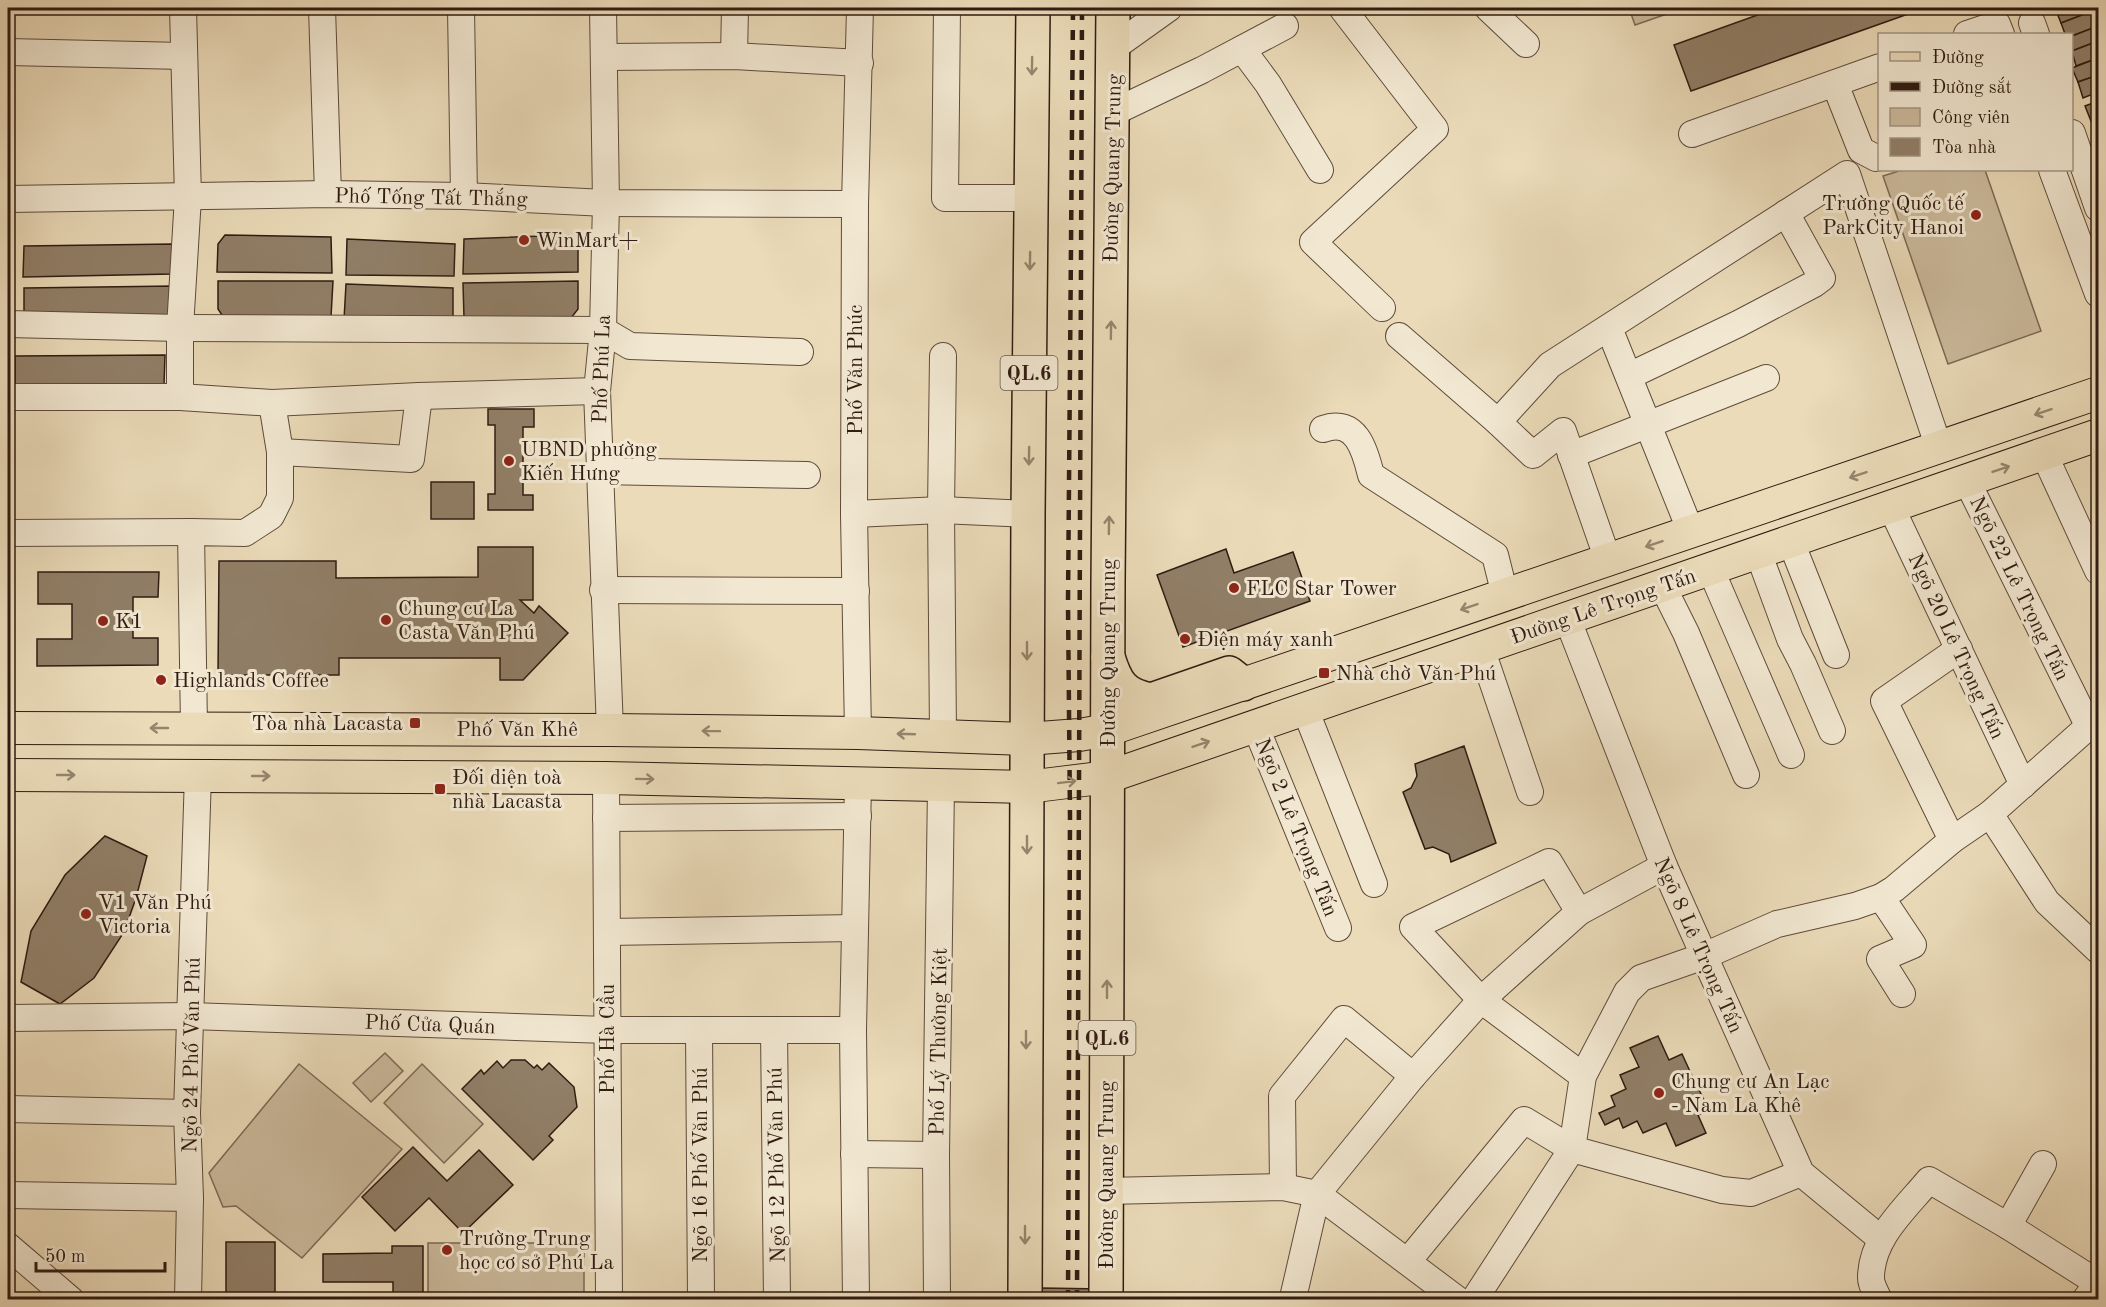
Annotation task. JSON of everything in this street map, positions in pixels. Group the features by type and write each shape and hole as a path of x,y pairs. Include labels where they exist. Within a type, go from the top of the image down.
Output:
{"highway":[{"name":"QL.6","path":"1025,1299 1016,786 1028,514 1033,8"},
{"name":"Đường Quang Trung","path":"1106,1299 1108,777 1122,725 1108,657 1113,8"},
{"path":"1108,657 1115,680 1127,691 1145,699 1151,700 1229,673 1243,684"}],"main road":[{"name":"Đường Lê Trọng Tấn","path":"1017,739 1079,735 1122,725 2098,393"},
{"name":"Đường Lê Trọng Tấn","path":"1016,786 1108,777 2098,435"},
{"path":"1122,725 1146,763"},
{"name":"Phố Văn Khê","path":"8,728 610,730 858,733 1017,739"},
{"path":"8,775 606,778 1016,786"}],"street":[{"path":"180,397 180,328 188,197 183,8"},
{"path":"322,8 328,194"},
{"path":"460,8 464,196"},
{"name":"Phố Phú La","path":"603,8 606,203 603,330 597,391 610,730"},
{"path":"734,56 735,8"},
{"name":"Phố Văn Phúc","path":"858,733 854,513 855,204 860,8"},
{"path":"947,8 945,198 1031,198"},
{"path":"1113,48 1169,8"},
{"path":"1342,8 1435,129 1313,242 1382,308"},
{"path":"1488,8 1526,44"},
{"path":"1112,113 1285,26"},
{"path":"1973,33 1999,29"},
{"path":"1242,49 1268,84 1320,170"},
{"path":"8,52 184,56"},
{"path":"605,57 734,56 860,63"},
{"path":"1692,134 1878,68"},
{"path":"1835,84 1861,150 1878,158"},
{"path":"2073,136 2098,208"},
{"path":"2052,171 2098,294"},
{"path":"1498,422 1550,365 1847,174 1939,448"},
{"name":"Phố Tống Tất Thắng","path":"8,199 328,194 464,196 606,203 855,204"},
{"path":"1629,376 1815,285 1822,278 1786,213"},
{"path":"8,324 180,328 603,330 630,346 800,352"},
{"path":"1609,328 1691,532"},
{"path":"1399,336 1533,455 1563,431 1608,560"},
{"path":"943,356 941,510 943,735"},
{"path":"1571,455 1766,378"},
{"path":"8,397 180,397 272,403 597,391"},
{"path":"280,452 411,459 419,396"},
{"path":"8,533 245,533 271,516 280,498 280,452 272,403"},
{"path":"1323,429 1333,425 1346,428 1364,447 1371,475 1495,555 1505,595"},
{"path":"2044,454 2098,572"},
{"path":"600,471 807,475"},
{"name":"Ngõ 22 Lê Trọng Tấn","path":"1967,481 2094,723"},
{"name":"Ngõ 20 Lê Trọng Tấn","path":"1891,507 2023,785"},
{"path":"854,513 941,510 1028,514"},
{"path":"190,532 194,728"},
{"path":"1791,542 1836,655"},
{"path":"1758,552 1790,639 1832,730"},
{"path":"1710,568 1791,755"},
{"path":"1662,585 1686,633 1746,775"},
{"path":"603,590 856,591"},
{"name":"Ngõ 8 Lê Trọng Tấn","path":"1567,618 1664,866 1801,1173 1881,1239"},
{"path":"1481,648 1530,792"},
{"path":"1952,840 1884,701 1959,649"},
{"path":"1305,709 1374,884"},
{"path":"1474,1299 1572,1149 1583,1076 1628,992 1641,978 1704,957 1777,924 1856,906 1881,897 1894,889 1952,840 1990,814 2094,723"},
{"name":"Ngõ 2 Lê Trọng Tấn","path":"1255,725 1338,928"},
{"name":"Ngõ 24 Phố Văn Phú","path":"188,1299 190,1198 187,1113 198,775"},
{"name":"Phố Hà Cầu","path":"606,778 609,1299"},
{"path":"856,1299 853,1030 858,783"},
{"name":"Phố Lý Thường Kiệt","path":"937,1299 936,1155 942,784"},
{"path":"1990,814 2047,902 2098,950"},
{"path":"606,818 858,816"},
{"path":"1579,912 1549,862 1413,927 1482,1000 1583,1076"},
{"path":"1293,1298 1317,1194 1413,1076 1482,1000 1579,912 1664,866"},
{"path":"1881,897 1913,945 1880,959 1902,994"},
{"path":"607,932 855,928"},
{"name":"Phố Cửa Quán","path":"8,1018 190,1016 608,1030 853,1030"},
{"path":"1283,1187 1282,1096 1344,1019 1413,1076"},
{"name":"Ngõ 16 Phố Văn Phú","path":"699,1030 701,1299"},
{"name":"Ngõ 12 Phố Văn Phú","path":"774,1030 777,1299"},
{"path":"8,1109 187,1113"},
{"path":"1408,1261 1524,1120 1572,1149 1722,1190 1751,1193 1801,1173"},
{"path":"854,1154 936,1155"},
{"path":"2008,1226 2043,1164"},
{"path":"1879,1299 1871,1280 1874,1260 1881,1239 1929,1180 2008,1226 2098,1283 2085,1299"},
{"path":"1106,1191 1283,1187 1317,1194 1458,1299"},
{"path":"8,1195 190,1198"},
{"path":"8,1246 71,1299"}],"green space":[{"path":"1629,8 1684,8 1635,25"},
{"path":"1899,171 1985,171 2041,331 1948,364 1883,176"},
{"path":"385,1053 403,1071 371,1102 353,1083"},
{"path":"299,1064 402,1149 302,1258 236,1206 223,1207 209,1173"},
{"path":"422,1064 483,1124 444,1163 384,1103"},
{"path":"428,1243 584,1243 584,1299 428,1299"}],"building":[{"path":"1761,8 1925,8 1691,91 1674,45 1763,13"},
{"path":"2055,8 2098,8 2098,9 2061,23"},
{"path":"2098,9 2098,26 2073,36 2073,33 2065,33 2061,23"},
{"path":"2098,26 2098,41 2073,51 2073,36"},
{"path":"2098,41 2098,58 2076,66 2073,51"},
{"path":"2098,58 2098,75 2078,82 2073,68"},
{"path":"2098,75 2098,92 2083,98 2078,82"},
{"path":"2098,101 2098,119 2091,121 2085,106"},
{"path":"225,235 331,237 332,273 217,272 218,244"},
{"path":"570,235 578,244 578,272 463,274 464,239"},
{"path":"347,239 455,244 454,276 346,275"},
{"path":"173,244 172,274 23,277 24,246"},
{"path":"218,281 333,281 331,317 224,318 218,309"},
{"path":"578,281 578,309 571,318 464,318 463,283"},
{"path":"346,284 453,288 453,321 344,320"},
{"path":"174,286 173,316 24,319 24,288"},
{"path":"165,355 164,385 15,388 15,356"},
{"name":"UBND phường Kiến Hưng","path":"488,409 534,409 534,427 523,427 523,495 533,495 533,510 488,510 488,494 495,494 495,425 488,425"},
{"path":"431,482 474,482 474,519 431,519"},
{"name":"Chung cư La Casta Văn Phú","path":"478,547 533,547 533,600 520,600 534,613 539,606 568,633 523,680 500,680 500,658 339,658 339,675 218,675 219,561 336,561 336,578 478,577"},
{"name":"FLC Star Tower","path":"1226,549 1234,573 1293,552 1310,601 1183,647 1157,575"},
{"name":"K1","path":"38,572 159,572 158,597 133,597 133,638 158,638 158,665 37,666 37,639 72,639 72,604 38,604"},
{"path":"1464,746 1496,843 1451,862 1449,854 1433,847 1425,849 1403,792 1411,788 1417,776 1415,764"},
{"name":"V1 Văn Phú Victoria","path":"105,836 147,856 136,898 124,932 94,978 60,1004 21,982 31,931 65,875"},
{"name":"Chung cư An Lạc - Nam La Khê","path":"1658,1036 1669,1060 1682,1054 1694,1080 1687,1083 1689,1089 1697,1086 1709,1110 1698,1115 1706,1133 1676,1146 1666,1123 1643,1133 1637,1121 1623,1128 1619,1118 1605,1125 1599,1113 1615,1106 1611,1096 1626,1089 1620,1075 1639,1067 1630,1048"},
{"path":"511,1060 525,1060 534,1068 537,1065 542,1070 549,1063 574,1087 577,1107 549,1136 553,1140 533,1160 462,1089 481,1070 484,1074 497,1061 503,1068"},
{"path":"413,1147 447,1181 479,1150 513,1185 463,1233 429,1198 395,1231 362,1197"},
{"path":"226,1242 275,1242 275,1300 226,1300"},
{"path":"392,1246 423,1246 423,1300 393,1300 393,1282 323,1282 323,1254 392,1253"},
{"path":"1042,1288 1103,1289 1103,1300 1042,1300"}],"railway":[{"path":"1068,1300 1070,817 1068,603 1073,8"},
{"path":"1077,1300 1082,8"}],"place":[{"name":"Trường Quốc tế ParkCity Hanoi","path":"1976,215"},
{"name":"WinMart+","path":"524,240"},
{"name":"UBND phường Kiến Hưng","path":"509,461"},
{"name":"FLC Star Tower","path":"1234,588"},
{"name":"Chung cư La Casta Văn Phú","path":"386,620"},
{"name":"K1","path":"103,621"},
{"name":"Điện máy xanh","path":"1185,639"},
{"name":"Nhà chờ Văn Phú","path":"1324,673"},
{"name":"Highlands Coffee","path":"161,680"},
{"name":"Tòa nhà Lacasta","path":"415,723"},
{"name":"Đối diện toà nhà Lacasta","path":"440,789"},
{"name":"V1 Văn Phú Victoria","path":"86,914"},
{"name":"Chung cư An Lạc - Nam La Khê","path":"1659,1093"},
{"name":"Trường Trung học cơ sở Phú La","path":"447,1250"}]}
